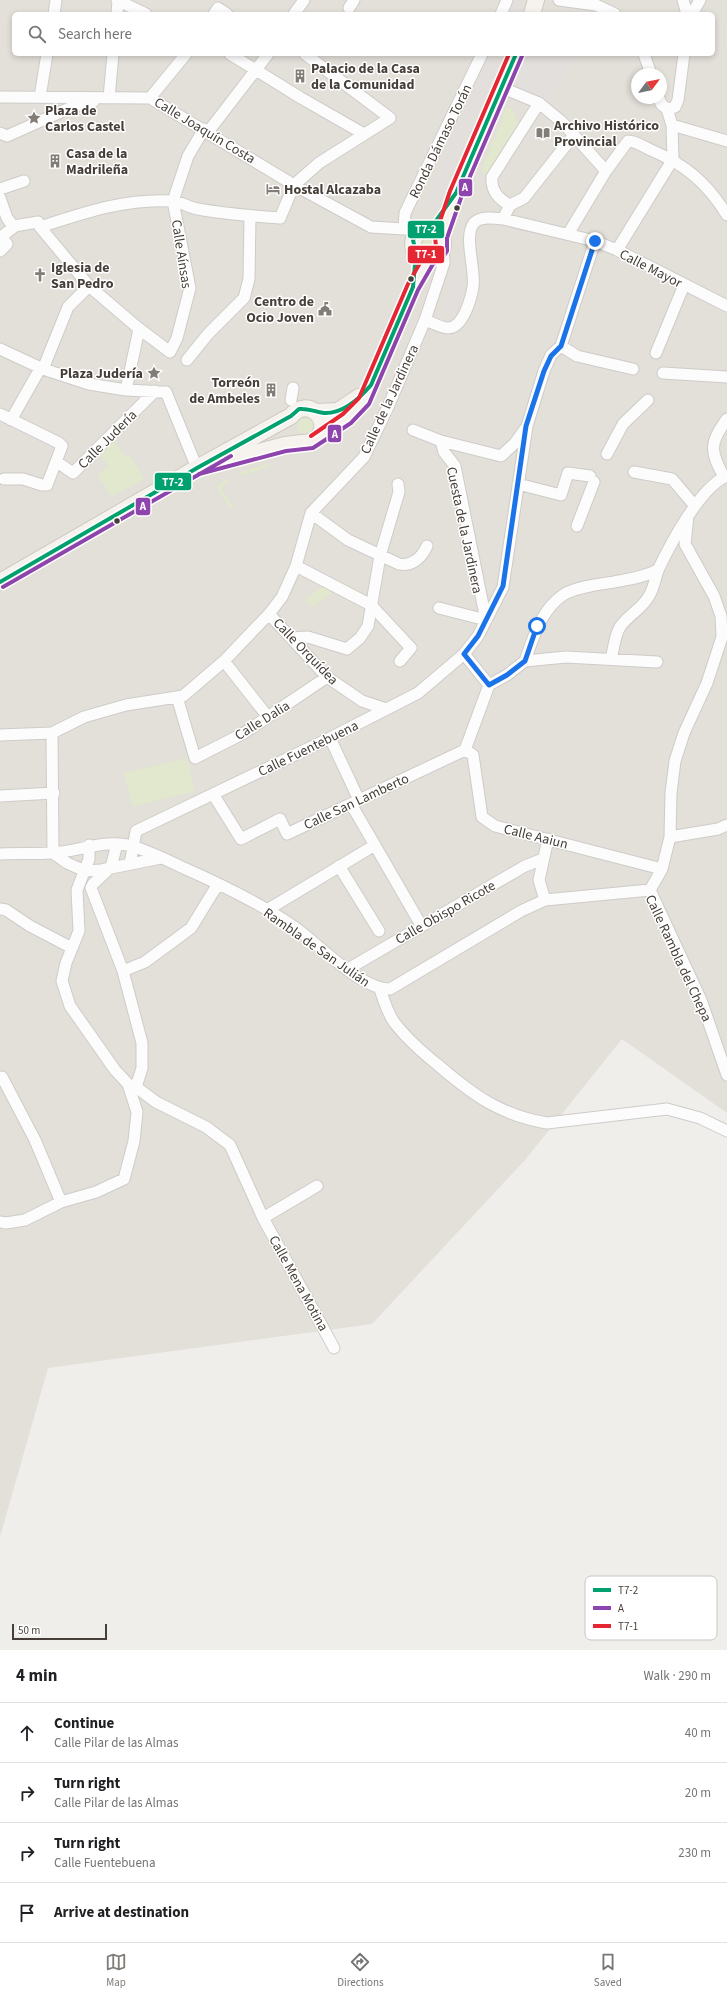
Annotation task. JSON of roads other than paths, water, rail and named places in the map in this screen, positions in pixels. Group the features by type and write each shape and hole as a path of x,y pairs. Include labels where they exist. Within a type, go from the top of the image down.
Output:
{"main road":[{"path":"533,12 536,0"},
{"path":"197,468 301,442 311,442 347,419 364,401 413,287 433,246 503,88 515,56"},
{"path":"0,582 290,416 296,410 305,408 317,412 332,412 350,404 360,397 371,385"},
{"path":"317,412 322,421 322,431 320,435"},
{"path":"290,416 288,425 290,434 301,442"}],"street":[{"path":"54,12 56,0"},
{"path":"117,12 118,0 142,12"},
{"path":"295,12 304,0"},
{"path":"502,12 507,0"},
{"path":"559,0 596,5 611,12"},
{"path":"683,0 686,12"},
{"path":"693,12 700,0"},
{"path":"40,97 48,56"},
{"path":"109,98 113,56"},
{"path":"150,98 184,56"},
{"path":"233,56 301,98 364,134"},
{"path":"174,200 188,156 206,130 266,56"},
{"path":"0,251 7,244 1,236 14,226 39,224 113,205 174,200 190,208 228,215 280,218 294,185 319,162 390,118 308,56"},
{"name":"Ronda Dámaso Torán","path":"404,229 405,213 481,56"},
{"path":"645,56 649,68"},
{"path":"667,109 675,107 678,100 684,56"},
{"path":"503,88 539,103 562,122 606,171"},
{"path":"0,97 109,98"},
{"path":"0,133 7,136 72,107 109,98"},
{"name":"Calle Joaquín Costa","path":"109,98 150,98 206,130 294,185 371,228 404,229 433,246"},
{"path":"510,205 501,200 495,193 492,186 492,177 539,103"},
{"path":"617,250 673,159 672,125 667,109 661,104"},
{"path":"672,125 727,141"},
{"path":"425,320 447,328 457,325 463,318 473,286 470,234 473,224 479,219 503,219 510,205 524,198 574,135"},
{"path":"568,234 606,171 628,141 673,159 698,178 714,196 727,215"},
{"path":"0,189 24,181"},
{"path":"0,198 7,218 14,226"},
{"name":"Calle Aínsas","path":"139,329 170,352 177,338 190,288 174,200"},
{"path":"0,213 9,226 0,236"},
{"path":"187,360 208,334 244,298 249,279 250,216"},
{"name":"Calle Mayor","path":"503,219 595,241 617,250 727,306"},
{"path":"39,224 89,286 139,329 126,390"},
{"name":"Calle Fuentebuena","path":"130,864 136,831 330,738 418,693 464,654 478,636 503,586 526,426 544,371 551,356 561,346 595,241"},
{"name":"Calle de la Jardinera","path":"52,733 84,717 126,705 184,696 224,661 269,614 282,597 296,566 311,513 364,457 388,407 425,320 433,246"},
{"path":"656,353 684,285"},
{"path":"11,420 42,368 68,307 89,286"},
{"path":"561,346 577,356 634,369"},
{"path":"0,349 42,368 89,384 126,390 166,392 197,468"},
{"path":"663,373 727,377"},
{"path":"291,400 293,388"},
{"name":"Calle Judería","path":"57,462 72,473 155,391"},
{"path":"607,454 623,424 648,400"},
{"path":"0,414 59,443 62,450 47,485 44,486 23,479 1,481"},
{"path":"611,659 616,637 621,626 646,603 655,587 658,570 694,506 704,494 725,477 712,453 715,440 727,419"},
{"name":"Cuesta de la Jardinera","path":"413,430 441,441 501,456 515,443 526,426"},
{"name":"Cuesta de la Jardinera","path":"441,441 444,452 455,466 486,620"},
{"path":"634,472 672,479 694,506"},
{"path":"518,484 561,496 568,473 592,479 577,526"},
{"path":"291,638 308,637 347,649 360,638 368,626 380,556 399,492 398,484"},
{"path":"311,513 348,540 398,564 406,565 420,556 427,546"},
{"path":"650,890 662,869 670,836 671,793 675,761 684,732 707,683 722,637 721,616 714,596 685,544 688,516"},
{"path":"296,566 371,605 411,648 400,661"},
{"path":"525,661 537,626 552,605 563,594 590,586 645,576 658,570"},
{"path":"439,608 486,620"},
{"name":"Calle Orquídea","path":"269,614 327,677 362,700 386,710"},
{"path":"464,654 489,685"},
{"path":"464,750 489,685 507,675 525,661 566,657 657,662"},
{"path":"224,661 268,717"},
{"name":"Calle Dalia","path":"177,697 195,758 244,733 327,677"},
{"path":"0,735 52,733 54,793 53,853 67,863 85,871 111,868 162,858"},
{"path":"330,738 355,802 375,845 421,925"},
{"name":"Calle San Lamberto","path":"213,794 241,839 280,820 287,834 464,750"},
{"name":"Calle Aaiun","path":"464,750 473,755 482,817 495,826 662,869"},
{"path":"0,796 54,793"},
{"path":"670,836 718,829 727,825"},
{"path":"545,900 539,880 548,839"},
{"path":"0,1222 6,1223 25,1220 61,1202 96,1192 124,1179 134,1141 137,1112 132,1086 142,1068 142,1043 123,971 91,888 93,884 111,868 118,844"},
{"name":"Rambla de San Julián","path":"0,854 53,853 89,845 118,844 134,846 218,884 267,910 293,926 364,982 380,989 385,1006 395,1023 424,1054 471,1093 498,1109 528,1120 547,1123 667,1109 700,1118 727,1131"},
{"name":"Calle Mena Motina","path":"89,845 89,859 77,890 79,931 62,981 70,1006 115,1070 132,1086 156,1102 206,1128 230,1145 263,1218 334,1348"},
{"path":"267,910 375,845"},
{"name":"Calle Obispo Ricote","path":"348,969 421,925 525,866 543,859"},
{"path":"339,866 379,931"},
{"path":"123,971 145,962 191,928 218,884"},
{"name":"Calle Rambla del Chepa","path":"380,989 390,989 521,911 545,900 650,890 702,1000 727,1075"},
{"path":"0,909 6,910 30,926 72,948"},
{"path":"2,1077 35,1140 61,1202"},
{"name":"Calle Mena Motina","path":"263,1218 317,1186"}],"place":[{"name":"Palacio de la Casa de la Comunidad","path":"300,76"},
{"name":"Plaza de Carlos Castel","path":"34,118"},
{"name":"Archivo Histórico Provincial","path":"543,133"},
{"name":"Casa de la Madrileña","path":"55,161"},
{"name":"Hostal Alcazaba","path":"273,189"},
{"name":"Iglesia de San Pedro","path":"40,275"},
{"name":"Centro de Ocio Joven","path":"325,309"},
{"name":"Plaza Judería","path":"154,373"},
{"name":"Torreón de Ambeles","path":"271,390"}]}
